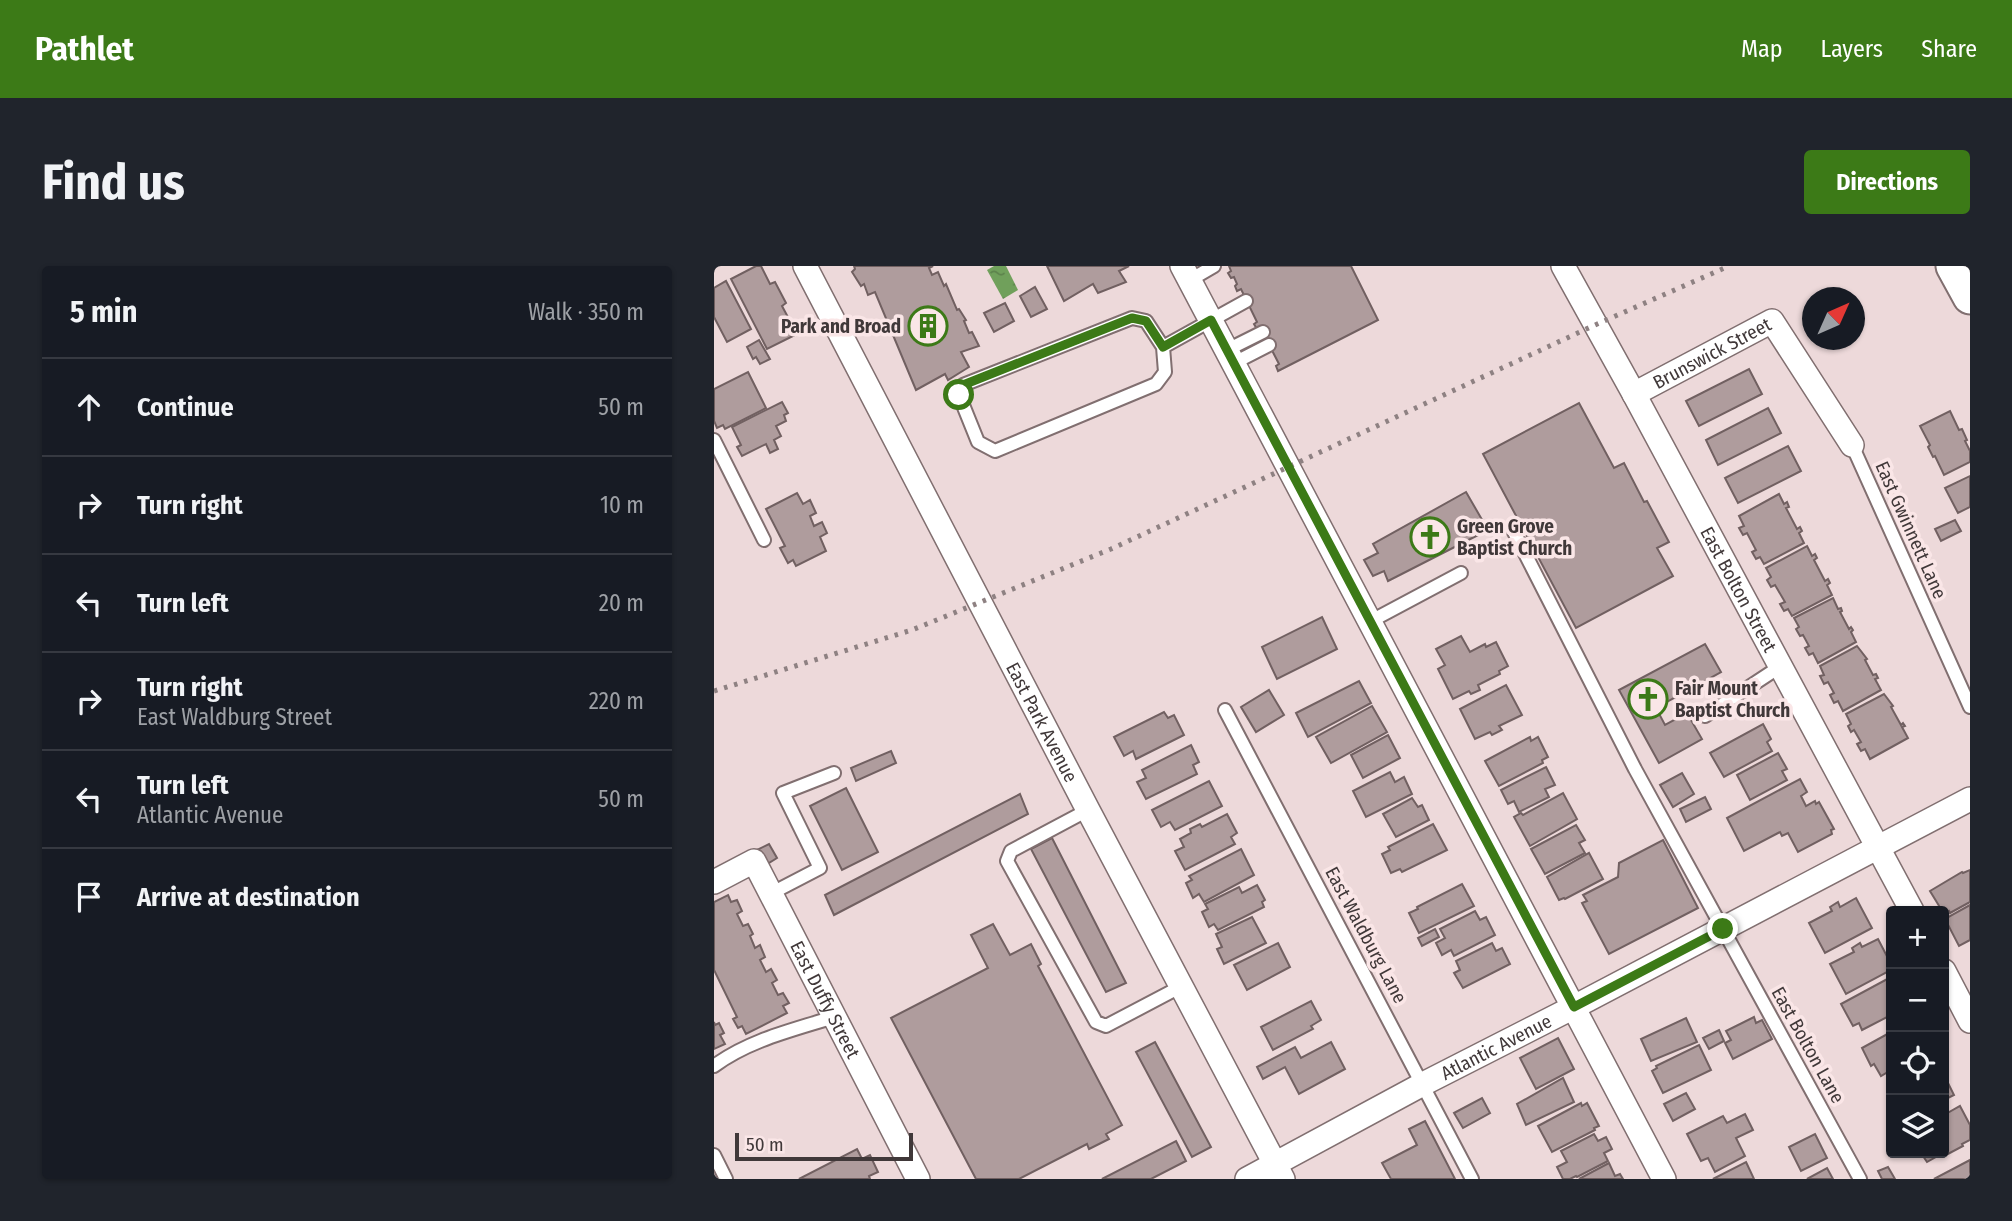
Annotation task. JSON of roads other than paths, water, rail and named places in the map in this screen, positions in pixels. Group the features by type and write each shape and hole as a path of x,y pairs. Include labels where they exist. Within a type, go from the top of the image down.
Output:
{"main road":[{"path":"1953,266 1970,297"}],"street":[{"name":"East Park Avenue","path":"805,266 1279,1171"},
{"name":"East Bolton Street","path":"1563,266 1909,906"},
{"path":"1186,273 1664,1179"},
{"name":"Brunswick Street","path":"1634,394 1772,321 1852,445"},
{"name":"Atlantic Avenue","path":"1247,1179 1279,1171 1423,1084 1970,799"},
{"name":"East Duffy Street","path":"714,882 754,862 918,1179"},
{"path":"1949,981 1970,1021"}],"lane":[{"path":"1186,273 1214,266"},
{"path":"1163,347 1246,300"},
{"path":"1132,318 1146,321 1163,347 1165,372 1156,384 995,451 978,442 959,395 963,385 1132,318"},
{"path":"1230,356 1263,332"},
{"path":"1230,356 1269,345"},
{"path":"714,440 764,540"},
{"name":"East Gwinnett Lane","path":"1852,445 1970,707"},
{"name":"East Bolton Lane","path":"1513,530 1635,769 1860,1179"},
{"path":"1370,621 1461,573"},
{"path":"1705,716 1781,666"},
{"name":"East Waldburg Lane","path":"1225,710 1472,1179"},
{"path":"770,894 820,868 783,793 834,773"},
{"path":"1088,810 1011,851 1007,861 1096,1022 1106,1026 1182,986"},
{"path":"714,1066 760,1041 834,1017"},
{"path":"714,1155 726,1179"}],"water":[{"path":"994,266 1006,266 1018,290 1003,299 987,270"}],"railway":[{"path":"714,691 912,630 1111,549 1595,325 1729,266"}],"place":[{"name":"Park and Broad","path":"928,326"},
{"name":"Green Grove Baptist Church","path":"1430,537"},
{"name":"Fair Mount Baptist Church","path":"1648,699"}]}
